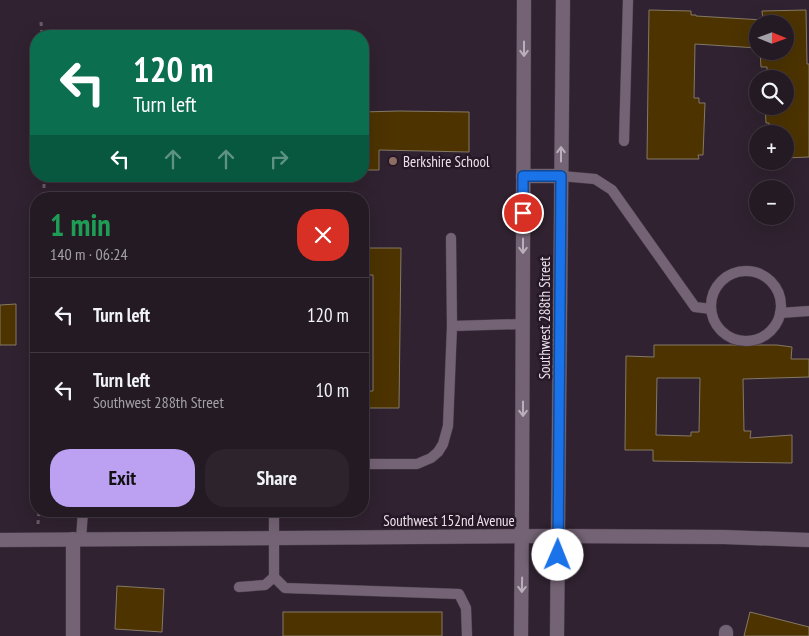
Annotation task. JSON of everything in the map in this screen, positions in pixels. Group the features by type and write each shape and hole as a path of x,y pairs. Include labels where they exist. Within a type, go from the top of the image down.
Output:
{"main road":[{"name":"Southwest 288th Street","path":"521,636 524,0"},
{"name":"Southwest 288th Street","path":"557,636 563,0"},
{"path":"523,176 561,176"},
{"name":"Southwest 152nd Avenue","path":"0,540 558,536 724,537 809,540"},
{"path":"72,636 77,539"}],"lane":[{"path":"624,141 628,0"},
{"path":"561,176 595,179 612,190 695,306 711,309"},
{"path":"369,464 417,464 431,458 444,444 448,426 452,326 451,238"},
{"path":"748,271 758,273 774,284 779,293 781,303 780,313 772,331 754,340 744,341 734,339 719,328 711,309 712,299 721,281 729,275 748,271"},
{"path":"780,313 809,311"},
{"path":"452,326 523,324"},
{"path":"77,539 81,517"},
{"path":"274,517 274,577 286,588 459,594 466,608 467,636"},
{"path":"238,587 265,585 274,577"}],"path":[{"path":"41,22 42,30"}],"building":[{"path":"649,10 691,11 691,15 696,16 749,19 749,47 695,44 694,98 699,98 699,103 705,103 703,155 698,155 699,159 647,159"},
{"path":"806,10 807,64 809,64 809,157 794,158 794,125 769,125 769,123 766,123 766,115 794,115 794,70 767,70 767,67 761,67 761,60 794,60 794,15 762,15 762,11"},
{"path":"369,112 469,112 469,152 379,150 379,170 369,170"},
{"path":"369,248 401,248 399,408 369,408 369,391 373,391 373,275 369,275"},
{"path":"16,304 16,345 0,345 0,305"},
{"path":"654,345 777,345 792,347 791,359 809,359 809,377 743,379 744,431 751,431 750,438 792,435 792,463 653,461 653,450 625,450 626,356 654,357","holes":["657,378 700,378 699,432 691,432 691,436 656,435"]},
{"path":"117,586 164,589 162,632 115,629"},
{"path":"283,612 442,612 442,636 283,636"},
{"path":"750,612 809,627 809,636 744,636"}],"place":[{"name":"Berkshire School","path":"393,161"}],"route":[{"path":"523,213 523,176 561,176 558,555"}]}
